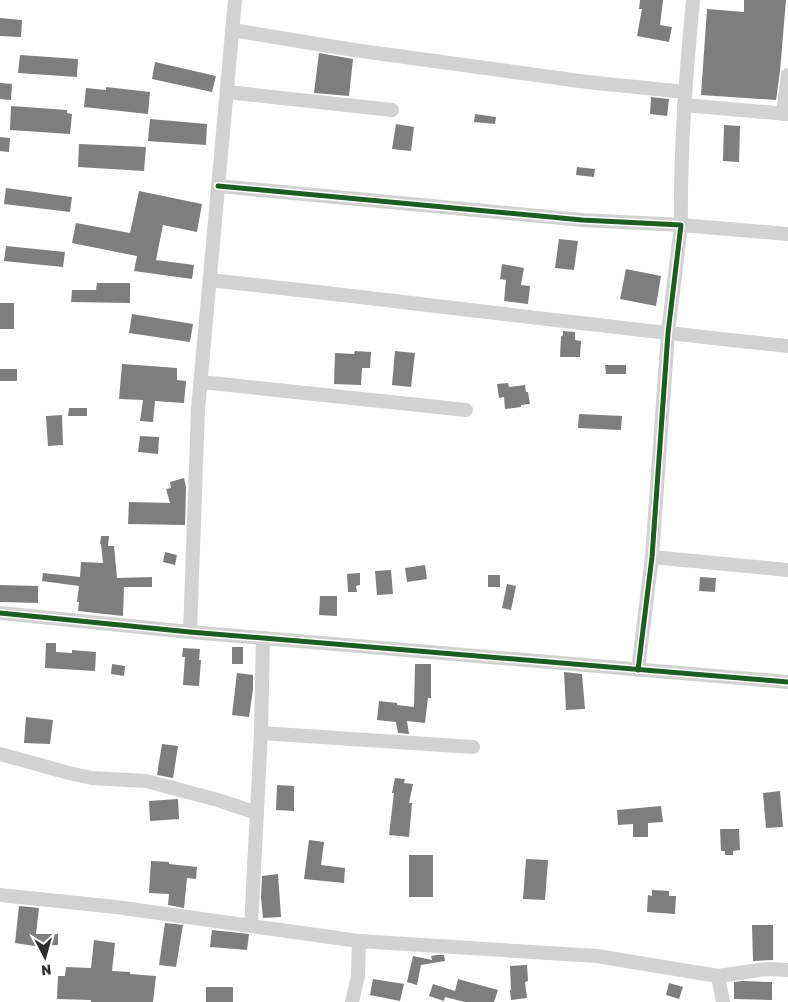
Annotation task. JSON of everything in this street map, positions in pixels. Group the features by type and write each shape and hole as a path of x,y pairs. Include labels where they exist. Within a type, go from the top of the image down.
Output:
{"street":[{"path":"190,632 198,409 235,0"},
{"path":"638,670 652,557 668,333 681,225 680,183 693,0"},
{"path":"232,30 786,114 788,75"},
{"path":"227,92 392,110"},
{"path":"218,186 582,220 681,225 788,234"},
{"path":"210,280 788,346"},
{"path":"201,382 466,410"},
{"path":"652,557 788,570"},
{"path":"0,614 190,632 788,682"},
{"path":"251,926 261,733 263,638"},
{"path":"261,733 473,747"},
{"path":"0,754 92,778 146,781 218,800 257,813"},
{"path":"0,895 116,907 359,941 597,956 718,976 767,969 788,970"},
{"path":"352,1002 358,976 359,941"},
{"path":"718,976 723,1002"}],"building":[{"path":"640,0 663,0 660,25 672,27 669,42 637,36 642,9 639,9"},
{"path":"744,0 786,0 776,100 701,95 707,9 744,12"},
{"path":"0,18 22,20 21,37 0,36"},
{"path":"319,53 353,59 349,96 314,93"},
{"path":"20,55 78,59 77,77 18,73"},
{"path":"155,62 216,76 212,92 152,79"},
{"path":"0,83 12,84 11,100 0,99"},
{"path":"106,87 150,92 148,114 84,107 86,88 106,90"},
{"path":"651,97 669,99 667,116 650,114"},
{"path":"11,106 67,110 67,113 72,114 70,134 10,130"},
{"path":"475,114 496,117 495,124 474,122"},
{"path":"150,119 207,124 206,145 148,141"},
{"path":"396,124 414,127 411,151 392,149"},
{"path":"724,125 740,126 739,162 723,161"},
{"path":"0,137 10,138 9,152 0,151"},
{"path":"79,144 146,147 144,171 78,167"},
{"path":"577,167 595,169 594,177 576,175"},
{"path":"6,188 72,197 70,212 4,204"},
{"path":"139,191 202,204 197,232 163,225 156,260 194,265 192,279 134,271 137,256 72,243 76,223 130,233"},
{"path":"559,239 578,241 574,270 555,268"},
{"path":"6,246 65,252 63,267 4,261"},
{"path":"502,264 524,268 521,285 530,286 528,304 504,301 506,280 500,279"},
{"path":"626,269 661,276 656,306 620,299"},
{"path":"97,283 130,283 130,303 71,302 72,290 96,290"},
{"path":"0,303 14,303 14,329 0,329"},
{"path":"132,314 193,324 190,342 129,333"},
{"path":"563,331 575,332 575,340 581,341 580,357 560,357"},
{"path":"355,351 371,352 370,368 362,368 361,385 334,384 335,353 354,354"},
{"path":"395,351 415,353 411,387 392,385"},
{"path":"122,364 177,368 177,380 186,381 184,403 155,401 153,422 140,421 143,400 119,399"},
{"path":"605,365 626,365 626,374 606,374"},
{"path":"0,369 17,369 17,381 0,381"},
{"path":"508,383 509,387 525,385 530,404 505,409 504,397 499,398 497,384"},
{"path":"69,408 87,408 87,416 68,416"},
{"path":"579,414 622,416 621,430 578,428"},
{"path":"62,415 63,445 48,446 46,416"},
{"path":"140,436 159,437 158,454 138,452"},
{"path":"184,478 186,487 185,525 128,524 129,502 170,503 166,489 171,488 170,482"},
{"path":"101,536 109,536 108,546 114,546 117,578 152,577 152,587 124,587 123,616 78,611 79,586 42,581 43,573 80,577 81,562 103,563 100,544"},
{"path":"165,552 177,555 175,565 163,562"},
{"path":"425,565 427,579 407,582 405,568"},
{"path":"391,570 393,594 377,595 375,571"},
{"path":"360,573 360,585 356,586 357,592 348,592 347,574"},
{"path":"488,575 500,575 500,587 488,587"},
{"path":"700,577 716,578 715,592 699,591"},
{"path":"507,584 516,586 511,610 502,608"},
{"path":"0,585 38,586 38,603 0,602"},
{"path":"320,596 337,596 337,616 319,615"},
{"path":"46,643 56,643 56,652 72,653 72,650 96,652 95,671 45,668"},
{"path":"232,647 243,647 243,664 232,664"},
{"path":"183,648 200,649 199,686 183,685 185,657 182,657"},
{"path":"112,664 125,666 124,676 111,674"},
{"path":"415,664 431,664 431,698 428,698 425,723 407,721 409,734 398,733 396,722 377,720 379,701 414,707"},
{"path":"564,672 582,674 585,709 566,710"},
{"path":"237,673 253,675 249,717 232,715"},
{"path":"26,717 53,720 50,744 24,743"},
{"path":"162,744 178,746 173,778 157,775"},
{"path":"395,778 405,779 404,783 413,784 409,803 412,803 409,837 389,835"},
{"path":"277,785 294,786 294,811 276,810"},
{"path":"780,791 783,827 766,828 763,793"},
{"path":"178,799 179,819 150,821 149,801"},
{"path":"661,806 663,822 648,823 648,837 633,837 633,824 618,825 617,810"},
{"path":"720,829 739,829 740,850 733,851 733,855 725,855 725,851 721,851"},
{"path":"309,840 324,842 321,865 345,868 344,883 304,879"},
{"path":"409,855 433,855 433,897 409,897"},
{"path":"526,859 548,860 545,900 523,899"},
{"path":"151,861 197,867 196,879 187,878 184,908 168,905 169,894 149,893"},
{"path":"278,874 281,917 263,918 262,876"},
{"path":"652,890 669,891 669,896 676,896 675,914 647,912 648,895 652,896"},
{"path":"19,906 39,908 36,934 58,934 58,945 35,946 15,943"},
{"path":"165,923 183,925 176,967 159,965"},
{"path":"752,925 773,925 773,960 753,961"},
{"path":"212,930 249,934 247,950 210,947"},
{"path":"94,940 115,943 112,971 156,976 153,1002 91,1002 91,1000 57,999 58,976 65,976 66,967 91,968"},
{"path":"444,955 445,961 421,965 417,985 407,982 413,956 432,960 431,956"},
{"path":"527,965 528,981 525,982 527,998 511,1000 510,966"},
{"path":"373,979 404,984 400,1001 370,995"},
{"path":"458,979 498,990 494,1002 465,1002 445,997 444,1001 429,996 433,984 455,991"},
{"path":"734,982 772,982 772,1000 734,999"},
{"path":"669,983 683,987 679,999 666,995"},
{"path":"206,987 233,987 233,1002 206,1002"}],"cycle path":[{"path":"218,186 582,220 681,225 668,333 652,557 638,670"},
{"path":"0,613 190,632 788,682"}]}
